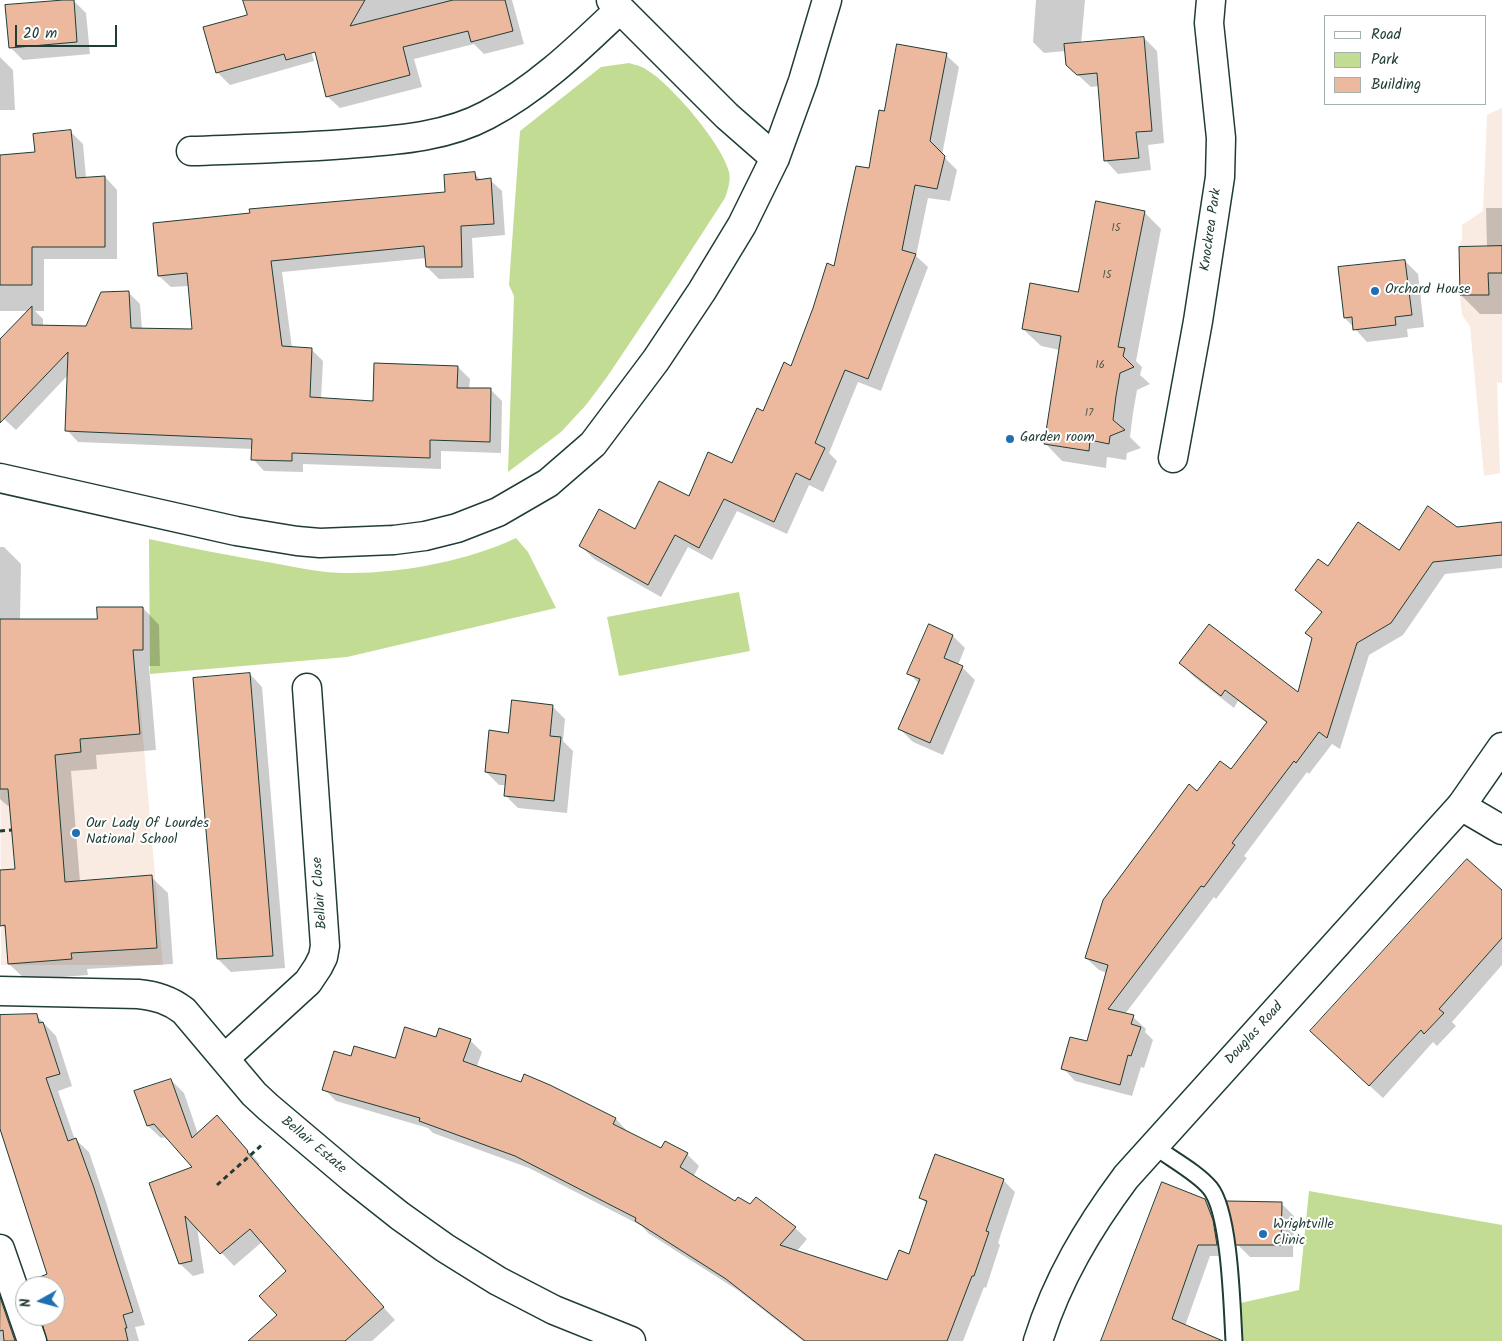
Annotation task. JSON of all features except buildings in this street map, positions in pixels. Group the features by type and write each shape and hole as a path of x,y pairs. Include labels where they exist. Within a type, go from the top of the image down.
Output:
{"street":[{"path":"0,478 236,531 320,543 335,544 426,536 457,528 498,512 548,483 593,444 656,360 702,291 742,225 776,158 803,81 827,0"},
{"name":"Knockrea Park","path":"1173,458 1198,321 1220,177 1221,138 1209,24 1211,0"},
{"path":"191,151 303,148 372,142 418,137 465,124 486,116 506,104 560,65 616,5 727,116 776,158"},
{"name":"Bellair Close","path":"225,1058 308,982 323,957 325,946 307,688"},
{"name":"Douglas Road","path":"1038,1341 1056,1292 1083,1238 1126,1177 1461,806 1502,747"},
{"path":"1461,806 1502,830"},
{"name":"Bellair Estate","path":"0,991 120,992 157,996 173,1003 184,1011 245,1083 268,1107 400,1216 445,1248 498,1280 554,1310 631,1341"},
{"path":"0,1249 32,1341"}],"lane":[{"path":"1154,1146 1202,1180 1216,1197 1222,1213 1231,1292 1234,1341"}],"path":[{"path":"0,831 12,830"},
{"path":"217,1185 270,1137"}],"shaded area":[{"path":"1502,108 1502,383 1497,382 1500,473 1484,476 1470,326 1462,315 1459,247 1462,238 1462,225 1483,211 1487,115"},
{"name":"Our Lady Of Lourdes National School","path":"138,680 163,967 161,965 1,965 0,702"}],"green space":[{"path":"629,63 643,68 657,77 682,101 707,132 725,160 730,175 725,198 607,377 586,405 561,432 508,472 514,296 509,285 520,131 601,67"},
{"path":"516,538 528,552 556,608 347,657 150,674 149,539 306,569 349,573 398,570 448,561 473,555"},
{"path":"739,592 750,651 619,676 607,617"},
{"path":"1309,1191 1502,1225 1502,1341 1233,1341 1227,1306 1299,1290"}],"place":[{"name":"Orchard House","path":"1375,291"},
{"name":"Garden room","path":"1010,439"},
{"name":"Our Lady Of Lourdes National School","path":"76,833"},
{"name":"Wrightville Clinic","path":"1263,1234"}]}
